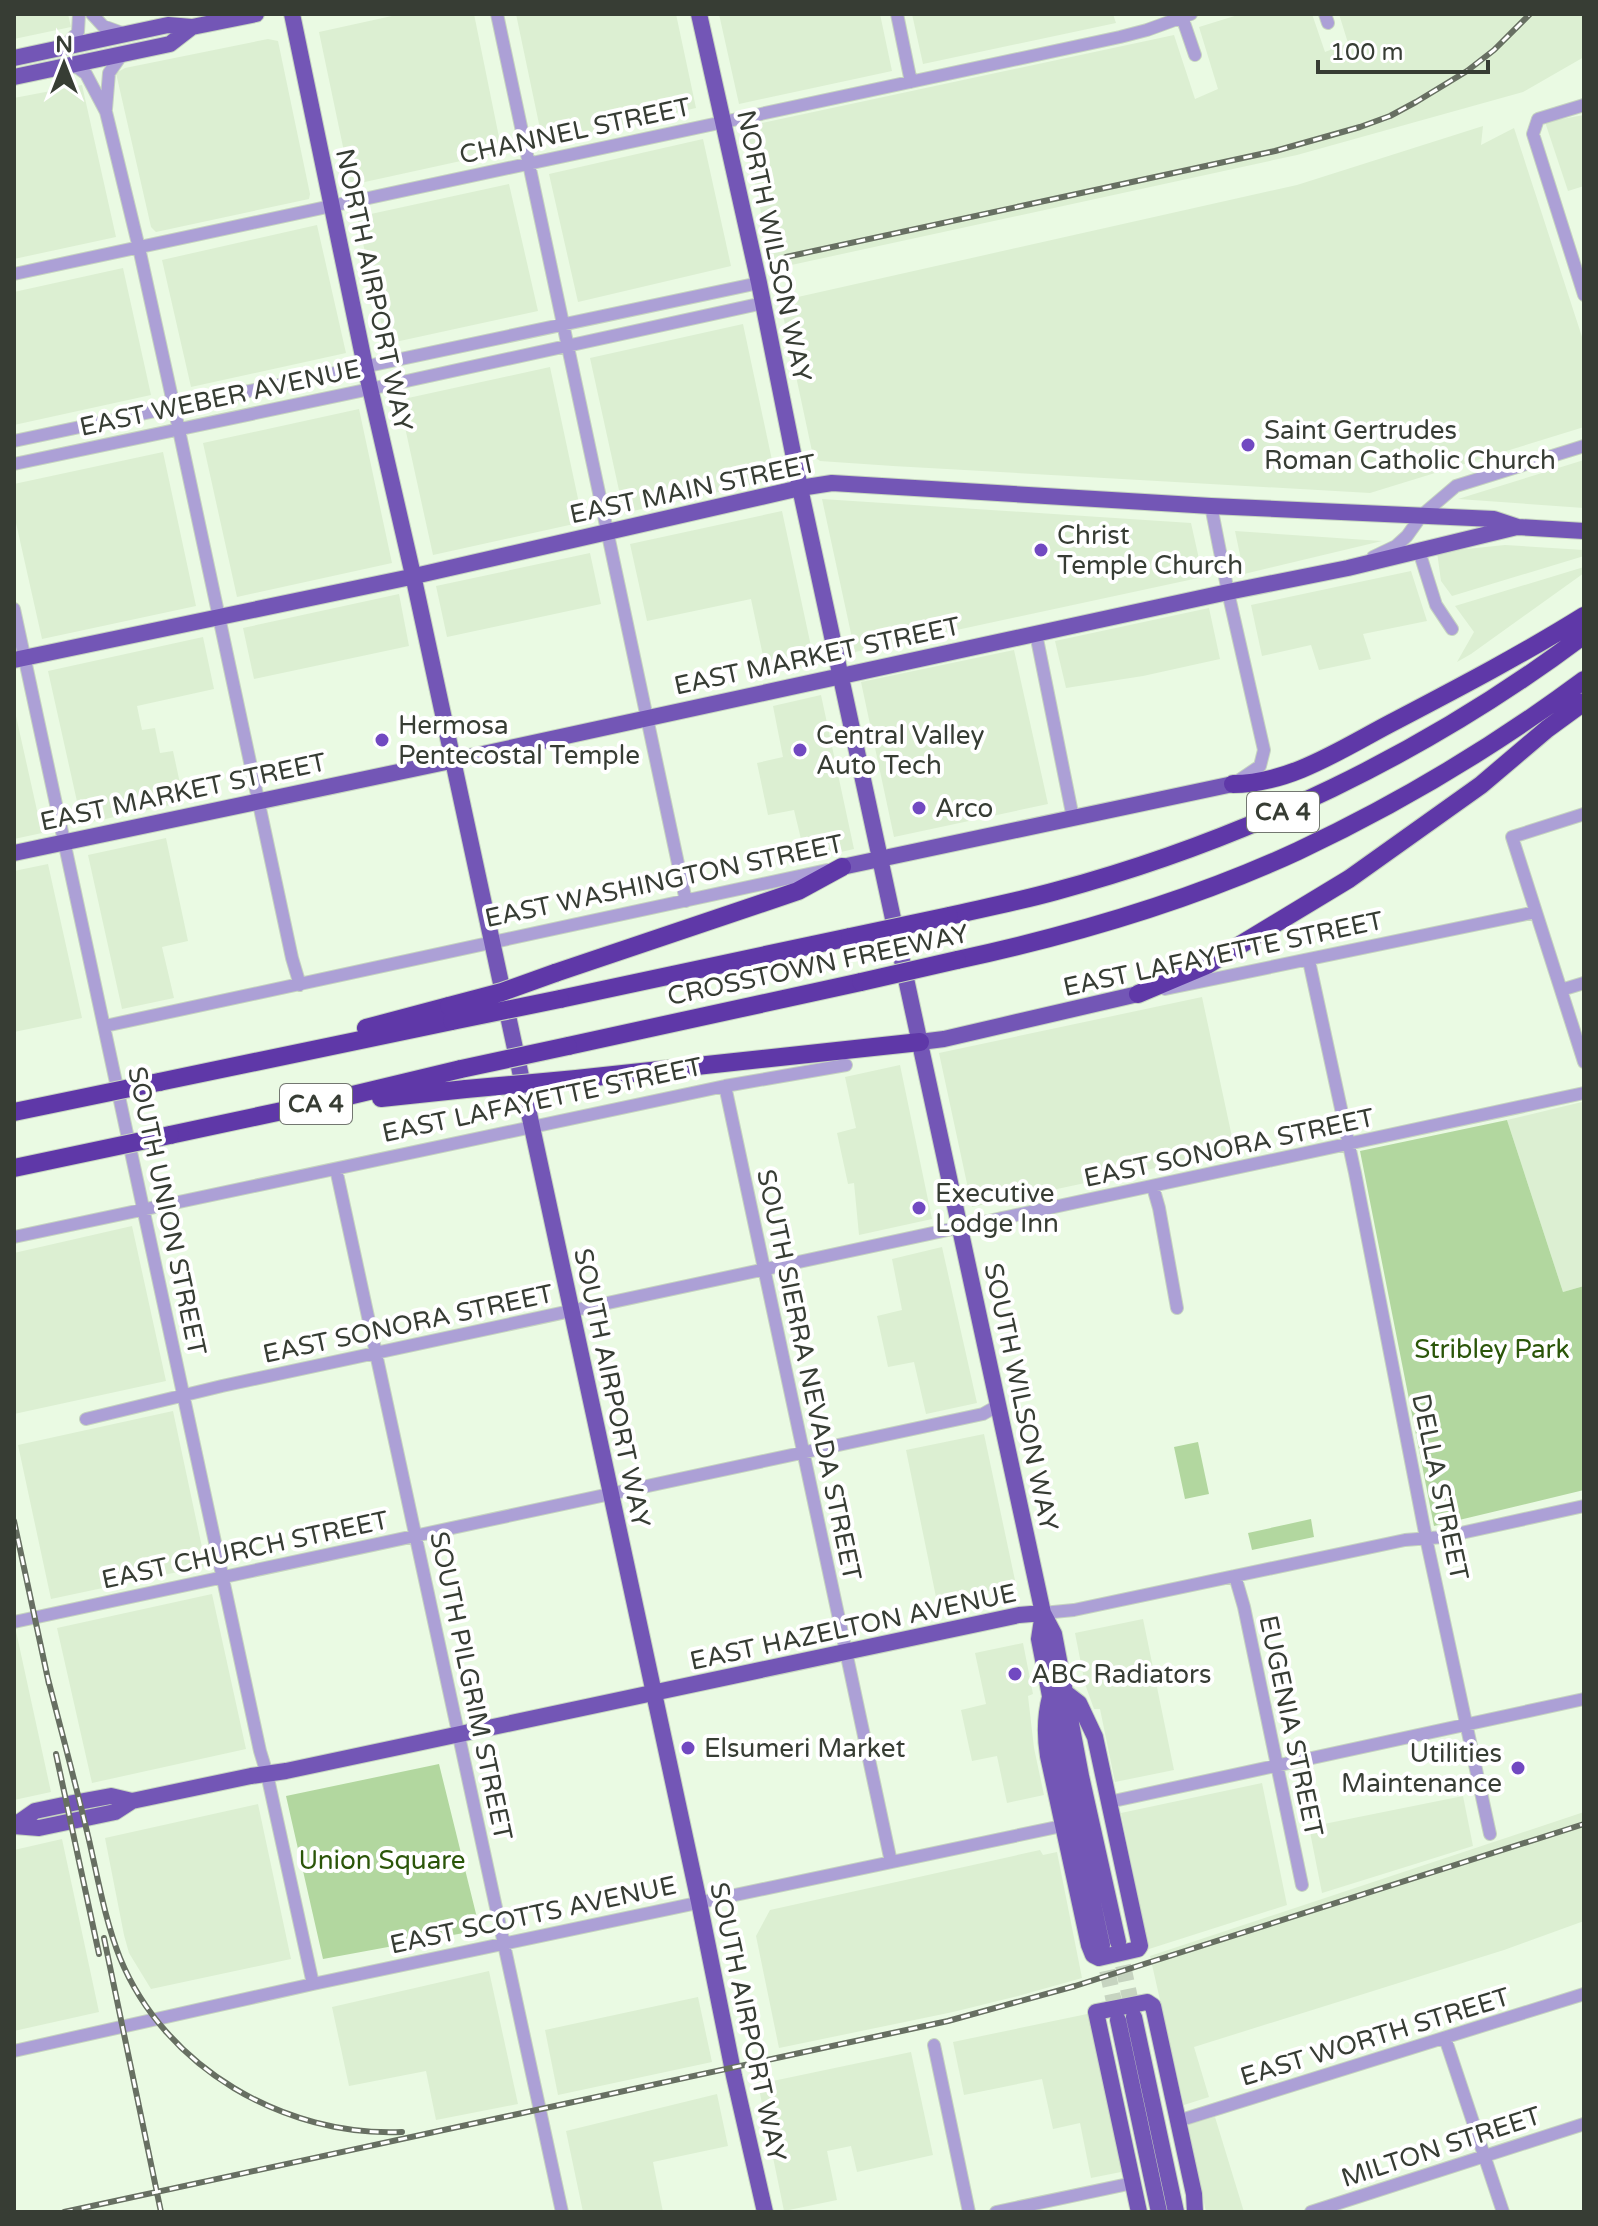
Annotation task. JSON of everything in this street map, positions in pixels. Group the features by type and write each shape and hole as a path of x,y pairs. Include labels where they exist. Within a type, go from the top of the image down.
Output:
{"highway":[{"path":"1233,784 1252,784 1304,768 1501,666 1584,616"},
{"name":"CROSSTOWN FREEWAY","path":"450,1014 560,999 949,916 1056,891 1179,852 1279,814 1398,755 1515,684 1584,635"},
{"name":"CROSSTOWN FREEWAY","path":"14,1168 861,982 1044,940 1109,921 1195,892 1297,851 1434,779 1516,728 1584,680"},
{"path":"1138,994 1207,965 1349,879 1481,785 1584,702"},
{"path":"450,1014 555,973 798,891 842,867"},
{"name":"CA 4","path":"14,1112 294,1054 374,1025 450,1014"},
{"path":"315,1104 920,1042"}],"main road":[{"path":"14,58 168,25 192,27 256,14"},
{"name":"NORTH AIRPORT WAY","path":"292,14 365,366 413,575"},
{"name":"NORTH WILSON WAY","path":"699,14 759,283 800,488"},
{"path":"14,77 170,44 192,27"},
{"name":"EAST MAIN STREET","path":"19,659 406,578 832,483 1494,519 1518,527 1584,531"},
{"name":"SOUTH WILSON WAY","path":"800,488 1043,1613 1039,1639 1058,1695 1066,1779 1110,1943"},
{"name":"EAST MARKET STREET","path":"14,853 1348,568 1518,527"},
{"name":"SOUTH AIRPORT WAY","path":"413,575 765,2212"},
{"name":"EAST WASHINGTON STREET","path":"842,867 1233,784"},
{"name":"EAST LAFAYETTE STREET","path":"920,1042 1138,994"},
{"name":"EAST HAZELTON AVENUE","path":"15,1826 35,1811 73,1803 111,1796 132,1801 286,1771 1019,1615 1043,1613"},
{"path":"1058,1695 1079,1703 1095,1737 1109,1802 1140,1949 1099,1958 1093,1955 1046,1743 1047,1710 1058,1695"},
{"path":"1139,2212 1096,2012 1147,2002 1153,2006 1194,2194 1195,2212"},
{"path":"1159,2212 1126,2018 1176,2212"}],"street":[{"path":"65,46 78,32 79,14"},
{"path":"92,14 103,26 125,34"},
{"path":"497,14 686,901"},
{"path":"897,14 911,82"},
{"path":"1185,15 1195,55"},
{"name":"CHANNEL STREET","path":"14,274 1120,37 1185,15"},
{"path":"106,112 109,73 123,53"},
{"path":"68,65 87,75 106,112 139,248 300,985"},
{"path":"1584,105 1538,119 1533,134 1584,295"},
{"name":"EAST WEBER AVENUE","path":"14,441 759,283"},
{"name":"EAST WEBER AVENUE","path":"14,464 763,303"},
{"name":"EAST MARKET STREET","path":"1348,568 1396,546 1422,515 1456,486 1584,446"},
{"path":"1211,506 1264,750 1260,766 1233,784"},
{"path":"1419,551 1436,605 1452,629"},
{"name":"SOUTH UNION STREET","path":"14,609 19,659 105,1026 222,1577 313,1984"},
{"path":"1036,634 1073,818"},
{"path":"1584,814 1512,837 1584,1062"},
{"name":"EAST WASHINGTON STREET","path":"105,1026 842,867"},
{"name":"EAST LAFAYETTE STREET","path":"1138,994 1536,912"},
{"name":"DELLA STREET","path":"1309,961 1426,1538 1490,1834"},
{"path":"1561,990 1584,983"},
{"name":"EAST LAFAYETTE STREET","path":"14,1237 725,1086 846,1065"},
{"name":"SOUTH SIERRA NEVADA STREET","path":"725,1086 891,1862"},
{"name":"EAST SONORA STREET","path":"86,1419 183,1395 1584,1093"},
{"name":"SOUTH PILGRIM STREET","path":"336,1169 562,2212"},
{"path":"1153,1187 1177,1308"},
{"name":"EAST CHURCH STREET","path":"14,1622 983,1414 999,1405"},
{"name":"EAST HAZELTON AVENUE","path":"1043,1613 1074,1610 1405,1540 1443,1537 1584,1506"},
{"name":"EUGENIA STREET","path":"1235,1576 1302,1885"},
{"path":"1109,1802 1584,1699"},
{"name":"EAST SCOTTS AVENUE","path":"14,2051 313,1984 1062,1826"},
{"name":"EAST WORTH STREET","path":"1178,2121 1584,1994"},
{"path":"1445,2038 1503,2212"},
{"path":"934,2045 969,2212"},
{"name":"MILTON STREET","path":"1311,2212 1584,2124"},
{"path":"996,2212 1133,2183"}],"shaded area":[{"path":"14,14 68,14 71,27 14,39"},
{"path":"401,14 474,14 502,152 351,185 319,32"},
{"path":"516,14 676,14 696,108 543,143"},
{"path":"719,14 880,14 892,71 739,104"},
{"path":"912,14 1113,14 1116,23 923,64"},
{"path":"1241,14 1312,14 1325,52 1348,43 1339,14 1584,14 1584,57 1523,92 1297,155 773,269 743,127 1174,35 1195,99 1218,89 1199,27"},
{"path":"268,39 278,41 309,199 156,232 151,227 116,73 125,68"},
{"path":"82,85 116,237 14,259 14,98"},
{"path":"1584,115 1584,186 1568,191 1545,122"},
{"path":"1483,126 1481,145 1514,128 1584,343 1584,427 1370,493 893,466 820,461 813,456 780,301 1297,185"},
{"path":"703,139 731,266 578,302 549,174"},
{"path":"509,184 538,311 386,344 357,217"},
{"path":"317,225 346,353 191,387 162,260"},
{"path":"123,268 151,395 14,425 14,292"},
{"path":"743,324 776,479 624,513 590,358"},
{"path":"550,367 583,522 433,555 399,400"},
{"path":"359,409 392,563 237,597 203,443"},
{"path":"163,452 196,606 42,639 14,514 14,484"},
{"path":"1584,460 1584,508 1458,499"},
{"path":"822,499 1191,523 1203,577 855,652"},
{"path":"782,511 815,665 767,675 751,599 647,621 630,544"},
{"path":"1235,531 1382,541 1244,574"},
{"path":"1505,545 1584,550 1584,556 1452,596 1441,581 1437,552"},
{"path":"590,553 601,604 447,637 436,586"},
{"path":"1584,567 1584,573 1457,662 1474,632 1455,606"},
{"path":"1411,571 1427,621 1363,634 1371,659 1319,670 1311,645 1262,656 1251,605"},
{"path":"399,594 409,646 254,679 243,628"},
{"path":"1209,608 1220,659 1143,676 1066,688 1055,641"},
{"path":"203,637 214,689 137,706 142,730 155,728 160,753 173,751 184,802 82,824 48,671"},
{"path":"1014,650 1048,804 894,837 861,682"},
{"path":"821,695 854,849 806,860 794,810 768,815 757,763 783,757 773,706"},
{"path":"14,707 42,833 14,839"},
{"path":"166,838 188,941 162,947 174,998 122,1009 88,855"},
{"path":"48,864 82,1018 14,1032 14,871"},
{"path":"1202,997 1235,1151 972,1207 939,1053"},
{"path":"900,1065 932,1219 859,1235 854,1183 848,1184 837,1133 856,1128 845,1077"},
{"path":"1582,1102 1584,1286 1563,1292 1507,1120"},
{"path":"132,1226 166,1381 14,1414 14,1253"},
{"path":"942,1247 977,1403 926,1414 914,1362 888,1367 877,1316 902,1310 892,1259"},
{"path":"173,1411 206,1566 51,1599 18,1445"},
{"path":"984,1434 1016,1585 937,1602 906,1450"},
{"path":"212,1594 246,1749 92,1783 57,1628"},
{"path":"1143,1619 1174,1770 1115,1782 1100,1709 1094,1709 1085,1684 1075,1633"},
{"path":"14,1622 51,1792 14,1800"},
{"path":"1023,1643 1033,1694 1028,1696 1034,1748 1044,1795 1007,1803 997,1756 972,1761 961,1710 986,1704 975,1653"},
{"path":"1262,1783 1287,1905 1149,1949 1121,1813"},
{"path":"1463,1796 1473,1846 1322,1893 1309,1827"},
{"path":"258,1804 291,1959 151,1989 129,1953 105,1838"},
{"path":"1584,1812 1584,1921 1504,1950 1194,2047 1209,2097 1184,2105 1150,1956"},
{"path":"62,1839 99,2012 14,2031 14,1850"},
{"path":"1040,1850 1043,1855 1057,1852 1082,1978 953,2012 779,2048 756,1936 770,1910"},
{"path":"489,1971 518,2104 436,2120 426,2071 349,2086 332,2007"},
{"path":"698,1997 712,2062 558,2095 545,2030"},
{"path":"1092,2013 1126,2171 1091,2178 1080,2123 1053,2129 1042,2079 964,2095 953,2042"},
{"path":"911,2052 933,2155 857,2172 851,2146 827,2151 837,2200 784,2211 758,2084"},
{"path":"717,2094 728,2146 653,2162 663,2212 583,2212 566,2131"},
{"path":"1215,2117 1244,2212 1206,2212 1188,2125"}],"green space":[{"name":"Stribley Park","path":"1507,1120 1563,1292 1584,1286 1584,1490 1434,1526 1360,1151"},
{"path":"1198,1442 1209,1494 1185,1499 1174,1447"},
{"path":"1311,1519 1314,1537 1252,1550 1248,1533"},
{"name":"Union Square","path":"439,1764 480,1930 323,1959 286,1796"}],"tunnel":[{"path":"1118,1942 1134,2017"},
{"path":"1102,1947 1118,2020"}],"railway":[{"path":"786,257 1275,151 1360,127 1390,116 1467,71 1494,50 1530,14"},
{"path":"14,1521 49,1684"},
{"path":"47,1675 115,1944 140,1997 167,2032 198,2063 234,2088 273,2108 315,2122 358,2130 402,2132"},
{"path":"56,1754 99,1954"},
{"path":"64,2212 948,2021 1075,1986 1584,1824"},
{"path":"104,1938 161,2212"}],"place":[{"name":"Saint Gertrudes Roman Catholic Church","path":"1248,445"},
{"name":"Christ Temple Church","path":"1041,550"},
{"name":"Hermosa Pentecostal Temple","path":"382,740"},
{"name":"Central Valley Auto Tech","path":"800,750"},
{"name":"Arco","path":"919,808"},
{"name":"Executive Lodge Inn","path":"919,1208"},
{"name":"ABC Radiators","path":"1015,1674"},
{"name":"Elsumeri Market","path":"688,1748"},
{"name":"Utilities Maintenance","path":"1518,1768"}]}
